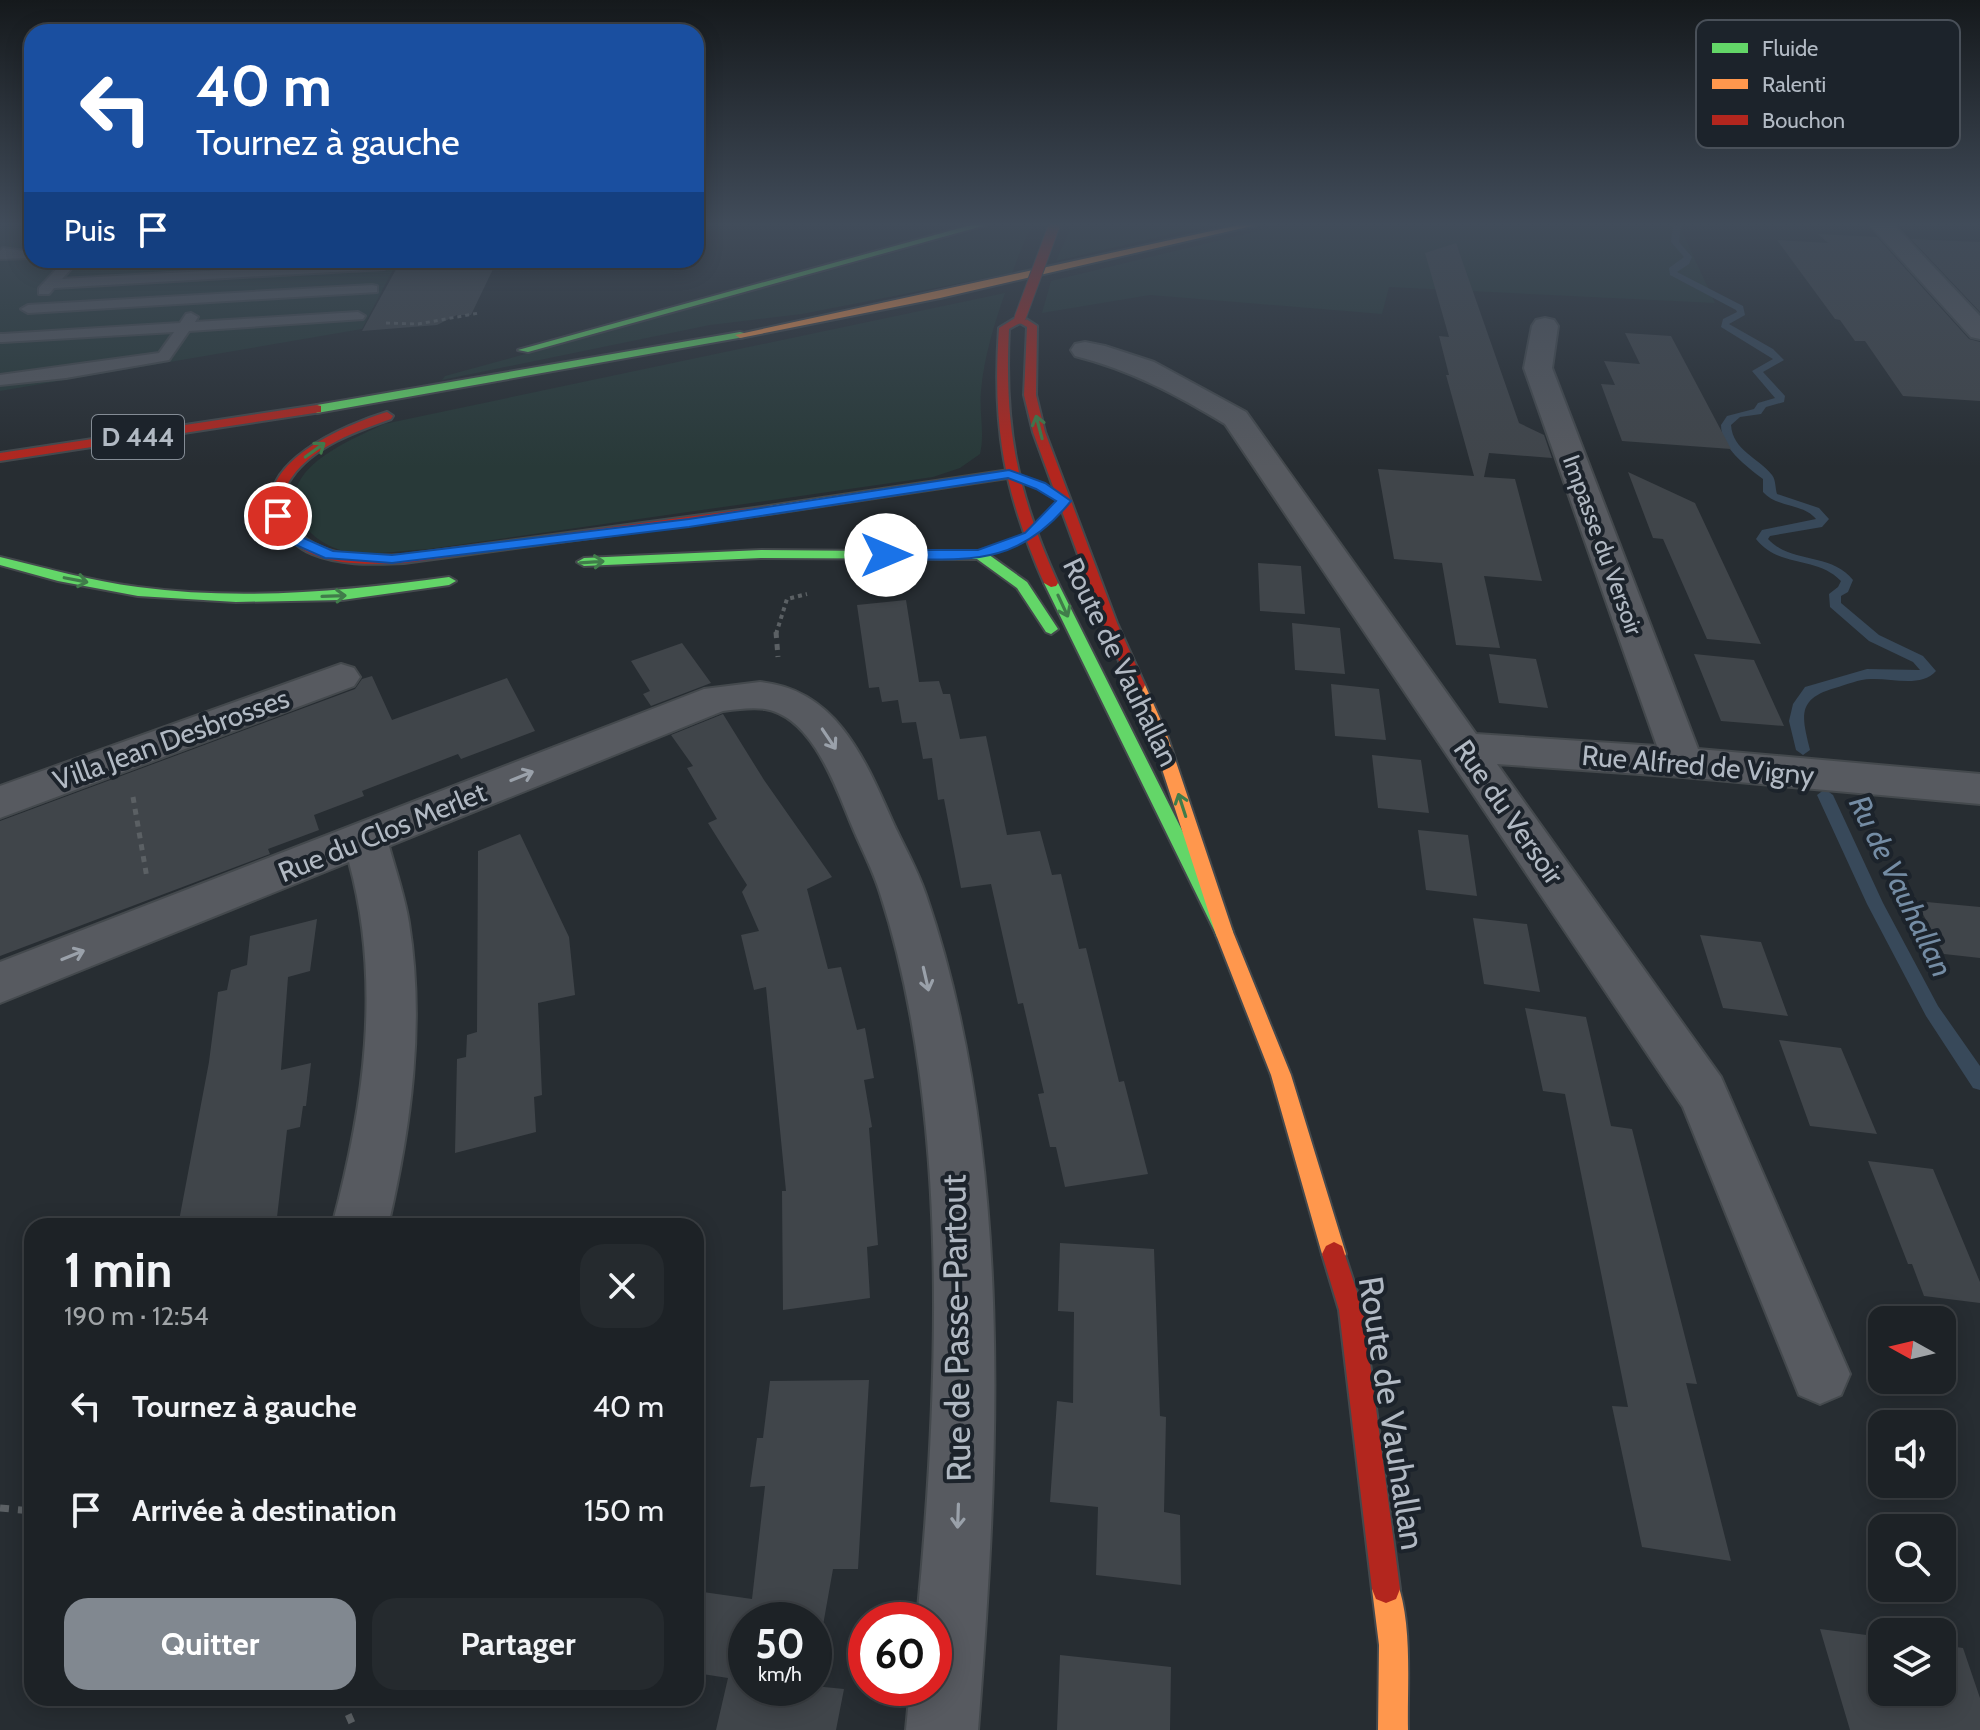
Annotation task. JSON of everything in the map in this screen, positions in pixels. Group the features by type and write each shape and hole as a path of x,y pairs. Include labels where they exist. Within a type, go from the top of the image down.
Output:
{"main road":[{"path":"500,356 685,306"},
{"name":"D 444","path":"0,457 462,387 886,306"},
{"name":"Route de Vauhallan","path":"1025,306 1020,318 1004,328 1001,357 999,394 1009,474 1030,536 1101,688 1224,932"},
{"name":"Route de Vauhallan","path":"1020,318 1032,326 1030,395 1039,432 1110,623 1158,732 1224,932 1281,1075 1351,1310 1393,1645 1393,1730"},
{"path":"275,417 320,396 470,363"},
{"path":"462,387 430,405 360,425 324,443 292,467 277,493 278,516 294,539 330,555 392,559 689,523 1009,474 1035,484 1064,501 1030,536 980,555 761,554 570,564"},
{"path":"980,555 1007,570 1037,600 1066,658 1101,688"},
{"path":"0,561 58,577 138,592 236,598 342,596 464,579"}],"street":[{"path":"1956,306 1980,331"},
{"name":"Impasse du Versoir","path":"1545,326 1538,368 1683,762"},
{"name":"Rue du Versoir","path":"1085,350 1113,355 1162,376 1236,418 1703,1094 1820,1374"},
{"name":"Villa Jean Desbrosses","path":"0,802 341,677"},
{"name":"Rue du Clos Merlet","path":"0,983 695,706 718,698 767,696"},
{"name":"Rue de Passe-Partout","path":"767,696 785,701 807,713 830,736 870,818 905,904 926,976 947,1087 962,1241 964,1377 955,1582 942,1730"},
{"name":"Rue Alfred de Vigny","path":"1464,747 1683,762 1980,789"},
{"path":"362,1218 386,1100 390,993 386,923 365,839"}],"lane":[{"path":"5,336 31,306"},
{"path":"28,309 51,306"},
{"path":"5,336 123,306"},
{"path":"0,380 164,357 199,306"},
{"path":"5,336 179,335 358,323 365,306"},
{"path":"0,367 164,357"}],"path":[{"path":"358,323 410,321 418,324 479,313"},
{"path":"125,756 156,922"},
{"path":"0,1508 24,1510"},
{"path":"344,1706 355,1730"}],"shaded area":[{"path":"0,306 374,306 362,329 0,391"},
{"path":"702,306 844,306 710,325 442,380 445,376"},
{"path":"945,306 1001,306 982,378 980,454 960,468 933,477 429,549 358,553 335,548 311,533 303,523 296,505 297,488 305,473 318,460 384,424"},
{"path":"1044,306 1086,306 1042,313"},
{"path":"1281,306 1384,306 1382,314"}],"building":[{"path":"376,306 475,306 471,315 457,315 437,325 362,331"},
{"path":"1440,306 1478,306 1519,423 1544,435 1552,458 1489,453 1484,477 1515,479 1542,581 1484,576 1500,648 1456,645 1442,563 1394,559 1378,469 1474,476 1446,375 1449,375 1439,336 1449,337"},
{"path":"1825,306 1939,306 1969,339 1980,342 1980,401 1903,396 1865,341 1855,341 1840,320 1835,319"},
{"path":"1625,333 1671,336 1731,449 1622,441 1601,384 1615,385 1604,361 1640,364"},
{"path":"1628,472 1695,503 1761,644 1707,639 1663,539 1653,538"},
{"path":"1258,563 1301,566 1305,614 1260,611"},
{"path":"906,600 919,682 939,681 943,694 950,694 960,739 986,736 1007,835 1040,831 1052,875 1061,874 1079,949 1086,948 1119,1082 1124,1081 1148,1174 1065,1187 1056,1147 1050,1147 1038,1094 1044,1093 1023,1003 1018,1004 991,884 961,888 944,799 938,800 932,758 923,759 916,722 902,723 898,700 882,702 879,687 869,688 857,605"},
{"path":"1292,623 1340,628 1345,674 1295,670"},
{"path":"682,643 711,683 651,706 643,694 650,691 631,661"},
{"path":"1489,654 1536,659 1548,708 1499,703"},
{"path":"1694,654 1754,660 1784,726 1721,721"},
{"path":"372,676 392,720 507,678 535,731 461,759 458,754 362,791 364,796 314,815 319,830 268,849 270,854 0,956 0,821 355,689 362,679"},
{"path":"1331,684 1379,689 1386,740 1335,736"},
{"path":"723,714 764,780 832,877 807,889 828,969 841,967 857,1030 865,1028 874,1078 864,1080 872,1127 869,1128 878,1245 867,1247 870,1298 783,1310 782,1191 786,1191 766,987 754,990 741,935 759,931 742,892 747,885 708,823 717,819 687,768 693,766 671,735"},
{"path":"1372,755 1421,760 1429,813 1378,808"},
{"path":"1418,830 1468,835 1477,896 1426,890"},
{"path":"520,834 569,937 575,995 538,1003 542,1095 534,1097 536,1132 455,1153 457,1059 466,1057 467,1035 477,1032 478,851"},
{"path":"1916,901 1980,907 1980,958 1944,954"},
{"path":"1473,918 1527,924 1540,992 1484,984"},
{"path":"317,919 310,971 288,977 281,1070 311,1063 306,1106 303,1106 300,1127 287,1130 277,1218 180,1218 209,1062 218,992 227,990 231,970 247,965 250,936"},
{"path":"1700,935 1761,942 1788,1016 1723,1008"},
{"path":"1525,1008 1586,1017 1611,1126 1632,1129 1697,1384 1686,1383 1731,1561 1642,1547 1612,1406 1628,1407 1565,1094 1543,1091"},
{"path":"1779,1040 1841,1048 1877,1134 1810,1126"},
{"path":"1868,1161 1933,1169 1980,1282 1980,1303 1924,1296 1912,1264 1908,1264"},
{"path":"1060,1243 1154,1249 1160,1416 1166,1417 1164,1512 1180,1515 1181,1585 1096,1575 1098,1507 1050,1502 1057,1401 1073,1403 1074,1312 1058,1311"},
{"path":"869,1380 858,1569 833,1569 827,1602 728,1602 728,1678 704,1674 704,1592 752,1599 765,1486 750,1487 757,1438 763,1438 770,1381"},
{"path":"1820,1629 1868,1635 1868,1706 1956,1706 1956,1647 1963,1648 1980,1698 1980,1730 1850,1730"},
{"path":"1060,1655 1171,1667 1170,1730 1057,1730"},
{"path":"728,1678 728,1706 832,1706 832,1688 844,1689 836,1730 716,1730"}],"waterway":[{"name":"Ru de Vauhallan","path":"1736,306 1742,313 1724,325 1779,360 1757,371 1780,396 1780,400 1762,405 1757,412 1731,418 1726,425 1726,433 1746,460 1769,478 1769,492 1773,496 1815,510 1823,519 1818,524 1766,533 1762,539 1780,554 1828,565 1839,571 1847,580 1844,589 1835,594 1835,604 1874,638 1918,659 1929,671 1921,676 1867,674 1810,690 1800,704 1796,721 1803,750"},
{"name":"Ru de Vauhallan","path":"1825,795 1875,904 1932,1011 1980,1082"}],"traffic: fast":[{"path":"524,350 686,306"},
{"path":"317,409 740,335"},
{"path":"584,562 761,554 980,555"},
{"path":"980,555 1022,585 1051,629"},
{"path":"0,561 58,577 138,592 236,598 342,596 449,581"},
{"path":"1051,583 1224,932"}],"traffic: slow":[{"path":"740,335 886,306"},
{"path":"769,510 1009,474"},
{"path":"1137,685 1158,732 1224,932 1281,1075 1334,1254"},
{"path":"1386,1589 1393,1645 1393,1730"}],"traffic: jam":[{"path":"1020,318 1025,306"},
{"path":"1051,583 1024,519 1008,459 1004,429 1004,328 1020,318 1032,326 1030,395 1039,432 1110,623 1137,685"},
{"path":"0,457 317,409"},
{"path":"387,416 323,444 287,475 279,491 278,508 289,530 301,542 316,551 351,559 404,559 769,510"},
{"path":"1334,1254 1351,1310 1386,1589"}],"route":[{"path":"278,516 294,539 330,555 392,559 689,523 1009,474 1041,486 1064,501 1030,536 980,555 886,555"}]}
